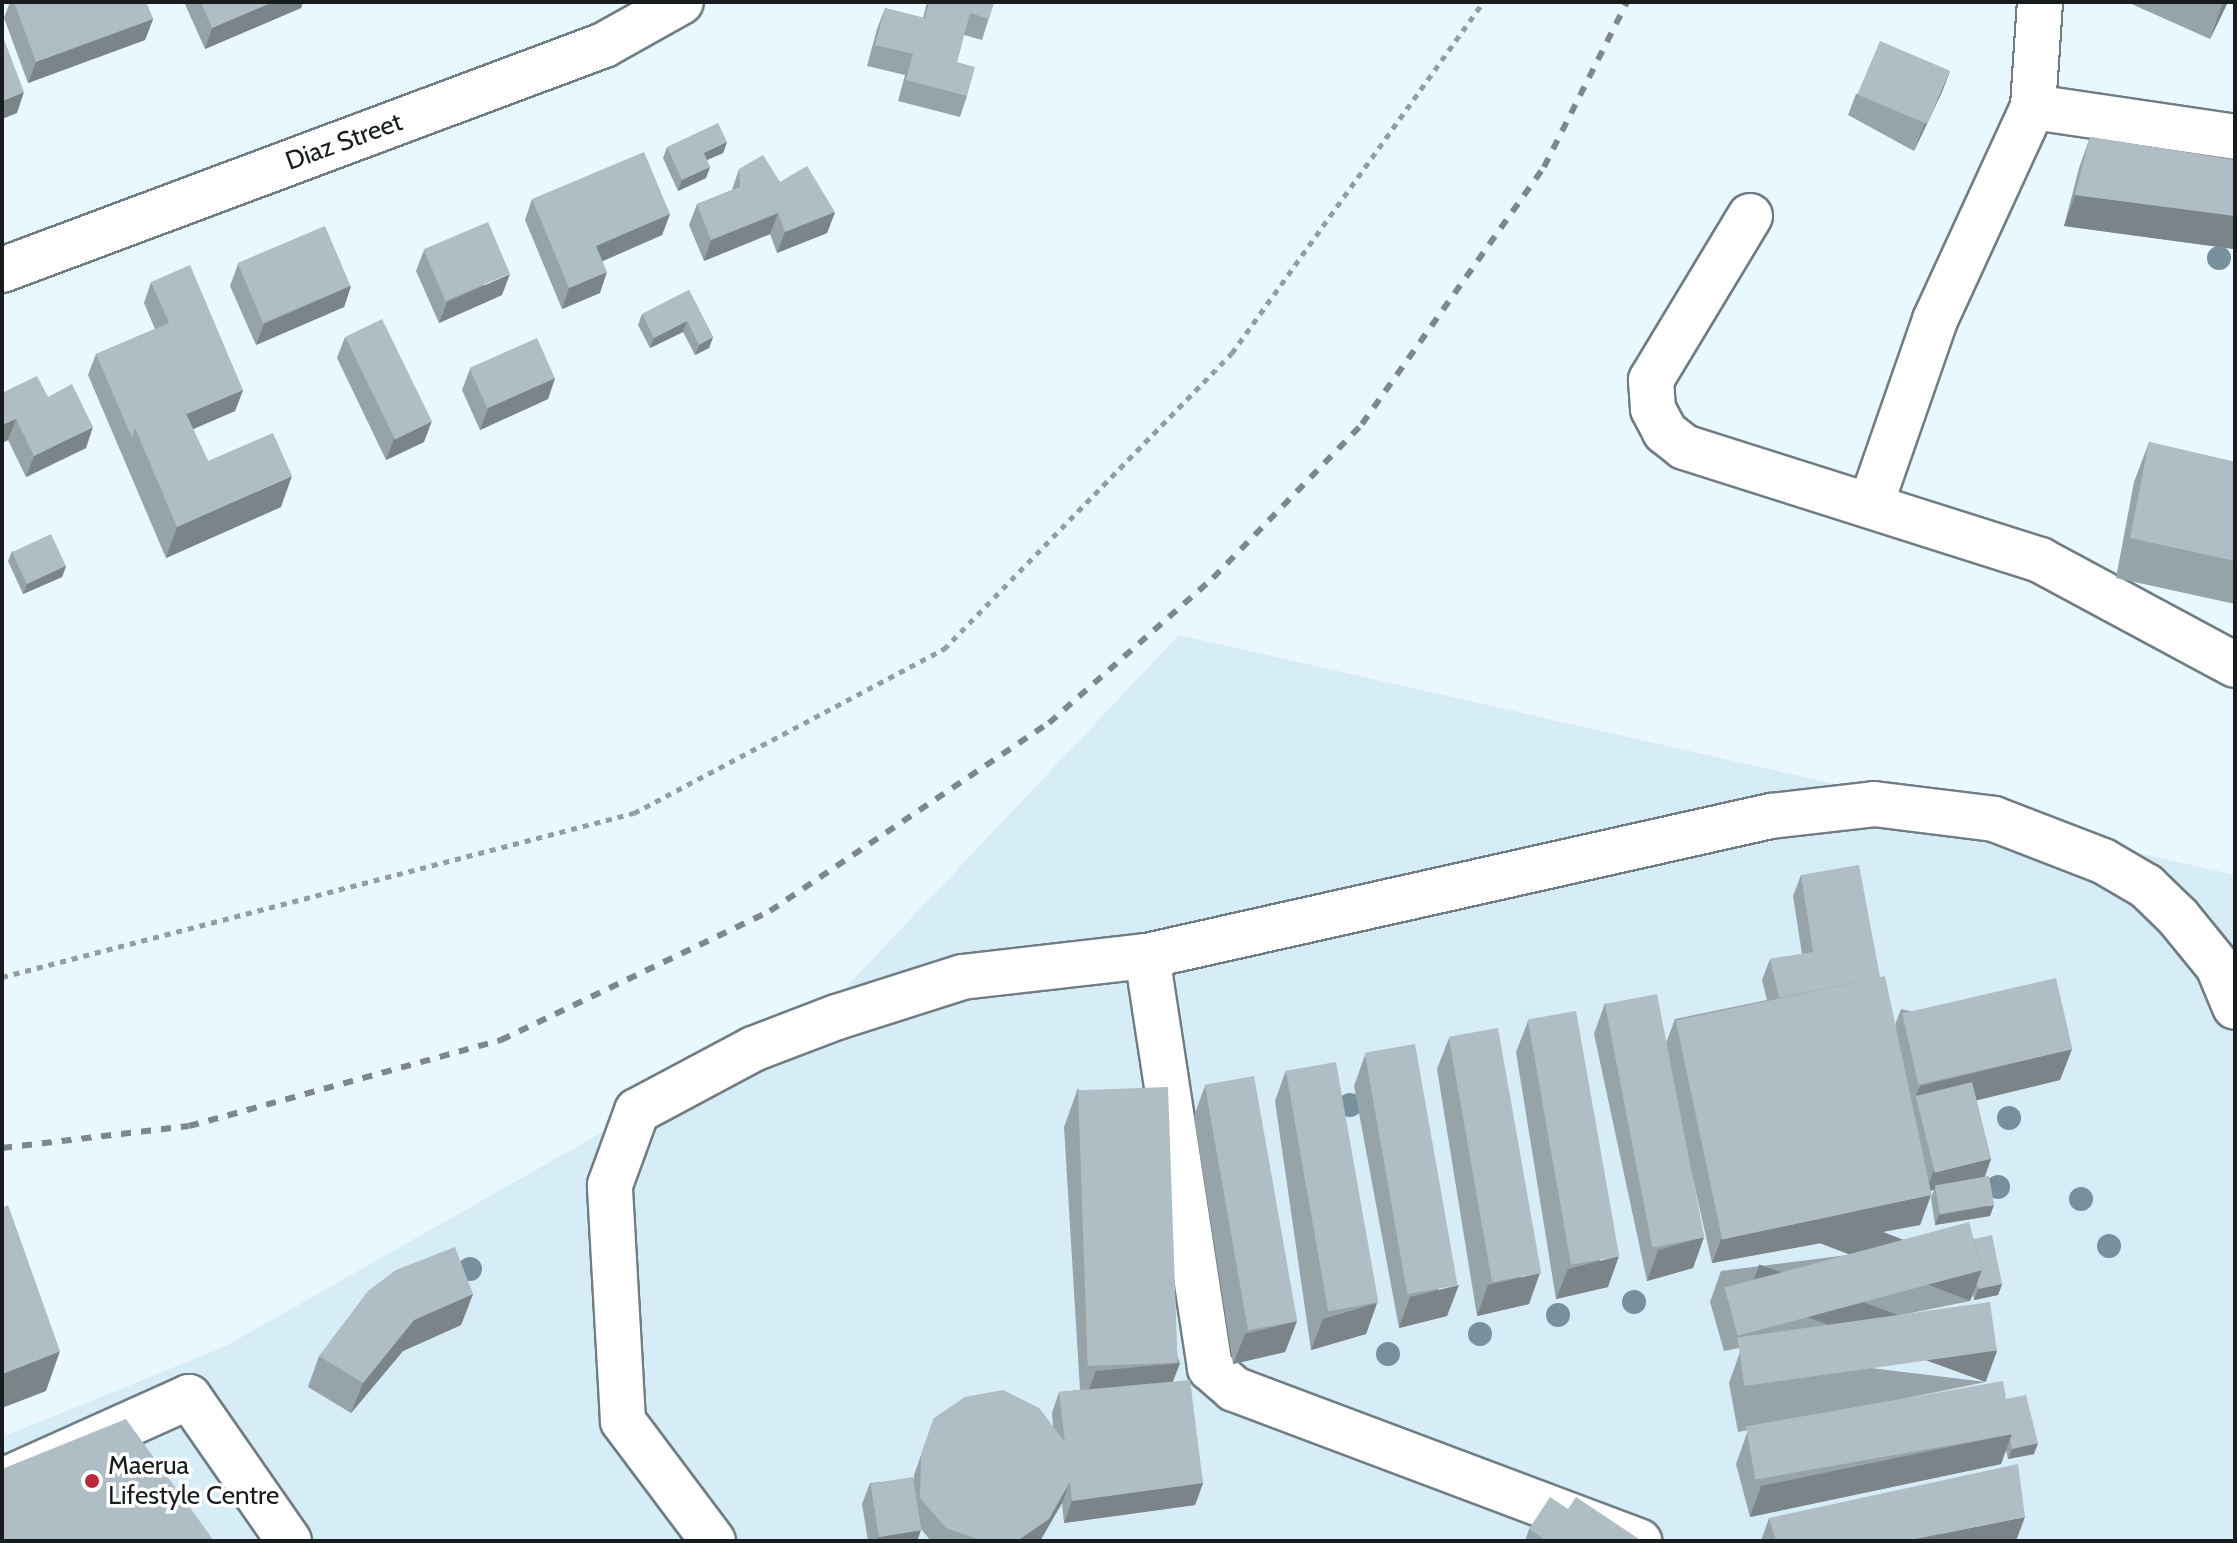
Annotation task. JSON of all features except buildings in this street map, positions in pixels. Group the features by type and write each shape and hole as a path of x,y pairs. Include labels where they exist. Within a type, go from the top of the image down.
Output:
{"street":[{"name":"Diaz Street","path":"2,270 604,45 681,2"},
{"path":"1871,504 1935,320 2033,107 2040,2"},
{"path":"2033,107 2235,137"},
{"path":"1750,216 1651,380 1653,409 1684,447 2040,560 2235,665"},
{"path":"713,1541 623,1421 610,1185 637,1111 753,1049 962,977 1147,956 1771,816 1874,804 1994,819 2103,861 2146,886 2178,917 2218,966 2235,1007"},
{"path":"1147,956 1210,1368 1234,1389 1639,1541"},
{"path":"2,1481 189,1397 289,1541"}],"path":[{"path":"2,977 634,813 944,649 1232,353 1483,2"}],"shaded area":[{"path":"1179,635 2235,875 2235,1541 2,1541 2,1437 224,1347 832,1002"}],"railway":[{"path":"2,1148 189,1126 501,1040 770,911 1049,723 1213,578 1362,424 1544,167 1627,2"}],"place":[{"name":"Maerua Lifestyle Centre","path":"92,1481"}]}
